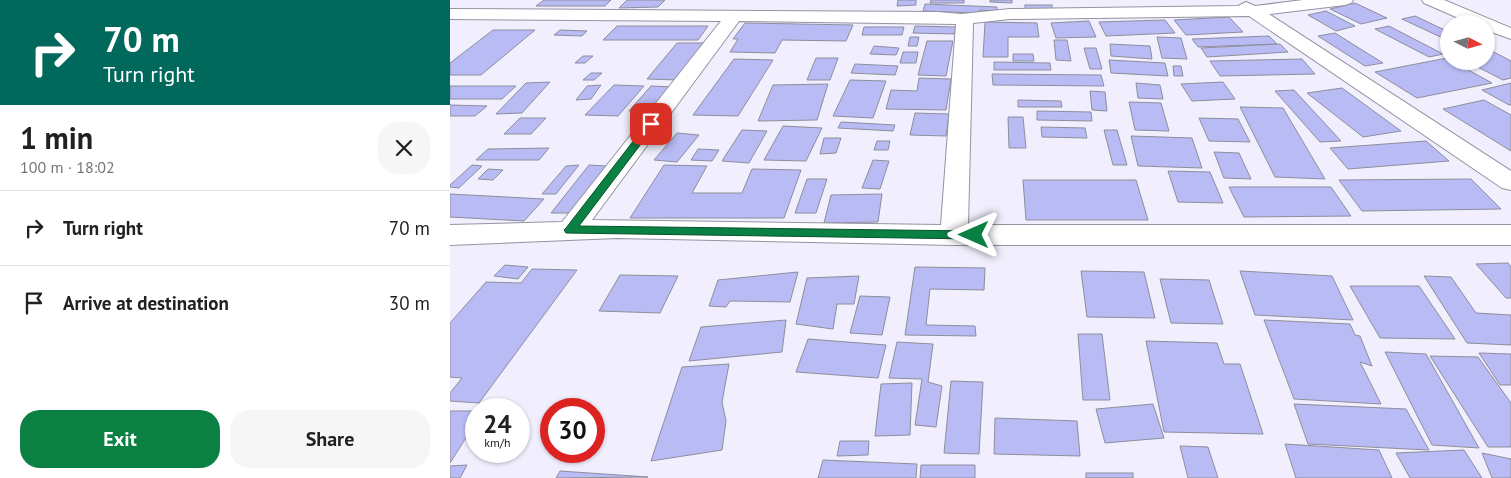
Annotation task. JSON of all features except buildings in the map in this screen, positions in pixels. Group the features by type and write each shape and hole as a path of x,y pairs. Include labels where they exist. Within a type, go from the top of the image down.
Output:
{"street":[{"path":"450,14 470,0"},
{"path":"1234,0 1511,182"},
{"path":"450,14 938,17 961,19 1010,14 1251,11 1345,0"},
{"path":"1430,0 1511,34"},
{"path":"1453,0 1511,23"},
{"path":"570,230 733,17"},
{"path":"954,235 965,24 961,19"},
{"path":"450,235 617,229 954,235 1511,235"}],"route":[{"path":"651,124 570,230 617,229 974,235"}]}
